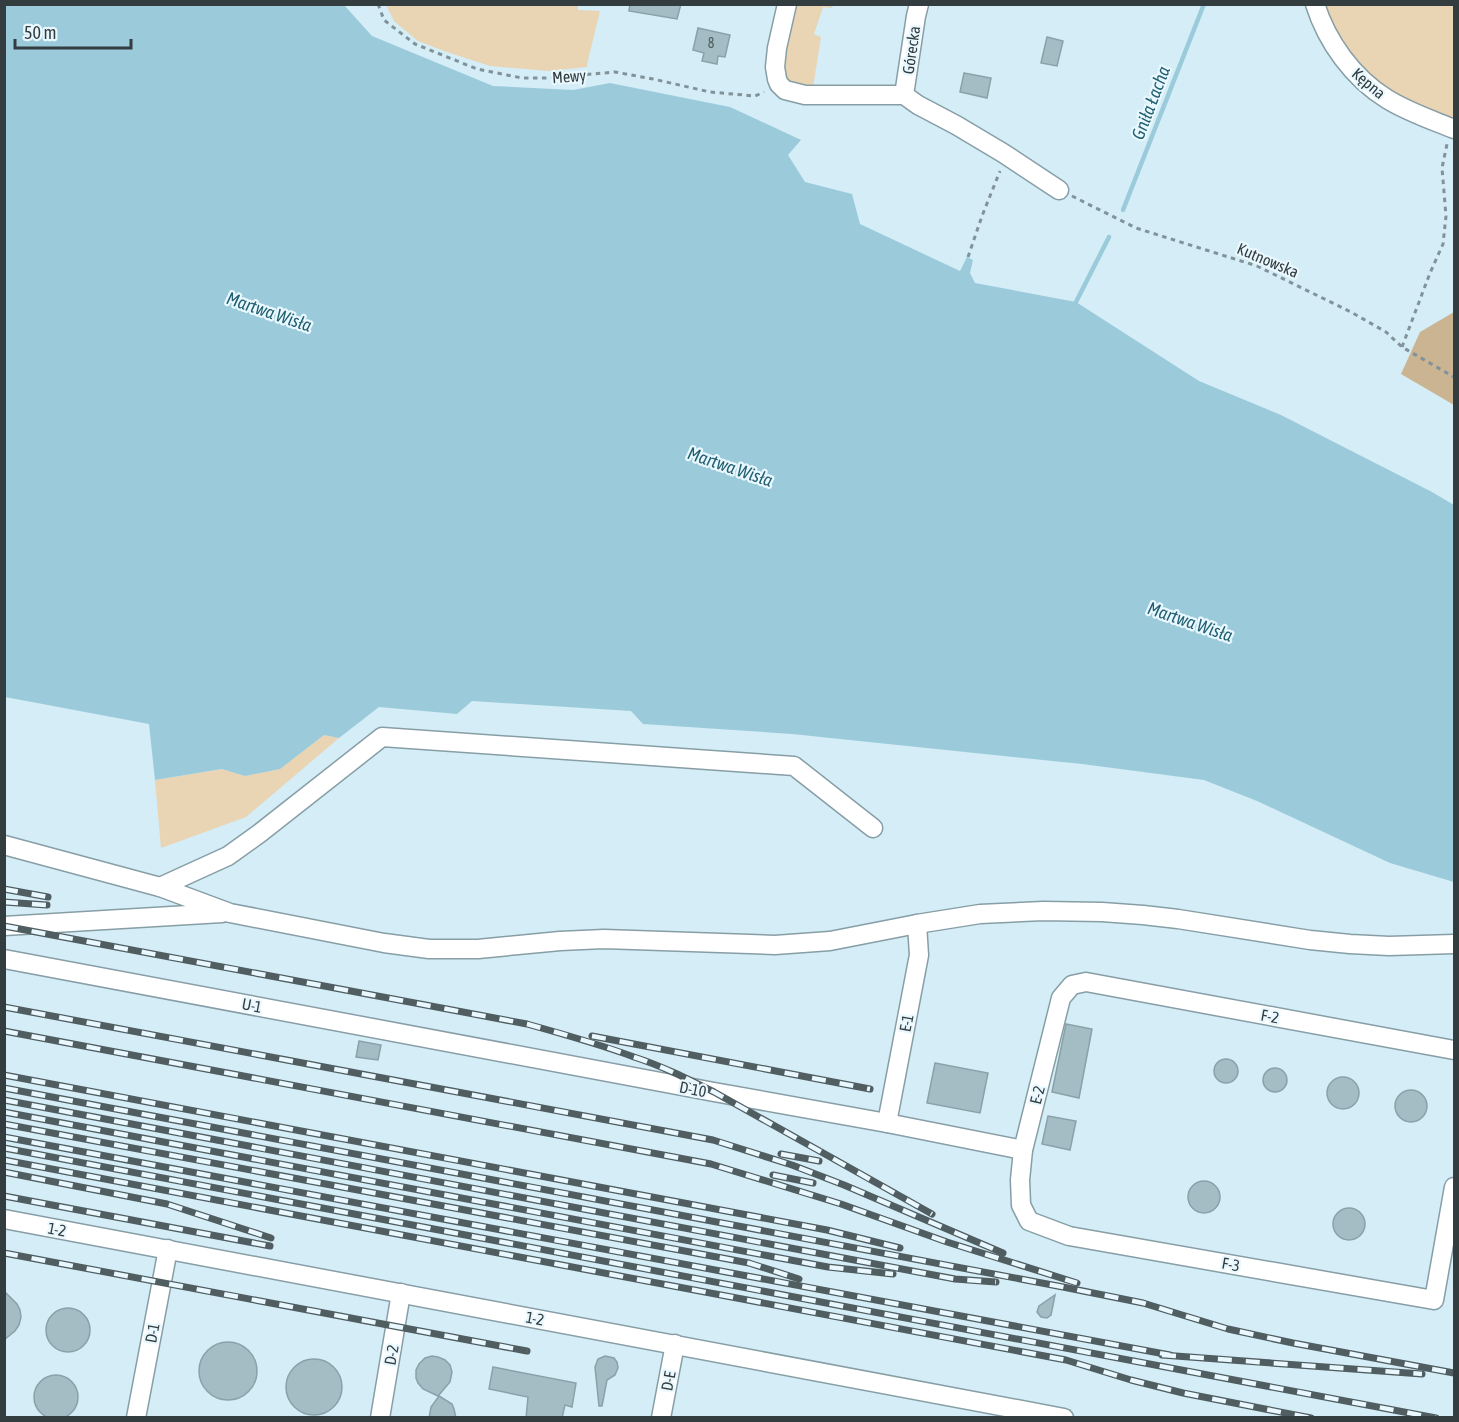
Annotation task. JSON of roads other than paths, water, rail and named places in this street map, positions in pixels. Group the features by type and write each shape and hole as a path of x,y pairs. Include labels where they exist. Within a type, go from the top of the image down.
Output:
{"street":[{"path":"787,4 775,60 775,72 779,84 785,90 806,94 904,95 1007,156 1059,190"},
{"name":"Górecka","path":"904,95 919,4"},
{"name":"Kępna","path":"1315,4 1328,36 1338,52 1368,85 1386,99 1453,128"},
{"path":"160,887 228,856 382,737 794,766 873,828"},
{"path":"4,845 160,887 230,913 384,943 429,949 478,949 604,939 775,945 830,941 980,914 1043,911 1102,912 1178,919 1350,944 1389,946 1455,944"},
{"path":"4,926 230,913"},
{"name":"E-1","path":"887,1123 919,955 917,924"},
{"name":"U-1","path":"4,958 500,1052"},
{"name":"F-2","path":"1086,982 1455,1050"},
{"name":"E-2","path":"1029,1221 1021,1205 1020,1180 1023,1150 1061,998 1072,986 1086,982"},
{"name":"D-10","path":"500,1052 1023,1150"},
{"name":"F-3","path":"1029,1221 1069,1236 1434,1300 1455,1187"},
{"name":"1-2","path":"4,1219 1064,1418"},
{"name":"D-1","path":"136,1418 168,1249"},
{"name":"D-2","path":"380,1418 401,1293"},
{"name":"D-E","path":"661,1418 675,1344"}],"water":[{"name":"Martwa Wisła","path":"4,5 344,5 372,36 493,86 573,90 610,83 730,107 801,140 788,155 805,182 852,194 860,224 960,271 967,257 973,260 970,273 975,283 1076,302 1199,381 1281,415 1454,505 1454,882 1390,863 1257,801 1204,780 1082,764 792,734 643,724 631,711 472,701 457,714 379,707 339,738 324,735 280,769 245,776 222,769 155,780 149,724 5,697"}],"waterway":[{"name":"Gniła Łacha","path":"1123,210 1204,4"},
{"name":"Gniła Łacha","path":"1076,302 1109,237"}],"railway":[{"path":"4,889 48,897"},
{"path":"4,902 47,905"},
{"path":"4,926 527,1024 594,1043 655,1064 714,1092 932,1214"},
{"path":"4,1007 713,1140 792,1165 844,1185 1003,1253"},
{"path":"4,1031 711,1164 841,1204 947,1242 1077,1283"},
{"path":"592,1036 870,1089"},
{"path":"4,1075 827,1230 900,1248"},
{"path":"4,1088 1063,1287 1143,1303 1228,1329 1454,1373"},
{"path":"4,1100 955,1279 996,1282"},
{"path":"4,1112 828,1267 893,1274"},
{"path":"4,1124 749,1263 799,1279"},
{"path":"4,1137 1170,1355"},
{"path":"4,1148 1436,1418"},
{"path":"781,1154 819,1161"},
{"path":"4,1160 1066,1360 1183,1393 1311,1418"},
{"path":"4,1172 167,1204 271,1238"},
{"path":"773,1175 813,1183"},
{"path":"4,1196 270,1246"},
{"path":"4,1253 527,1351"},
{"path":"1162,1355 1422,1374"}]}
